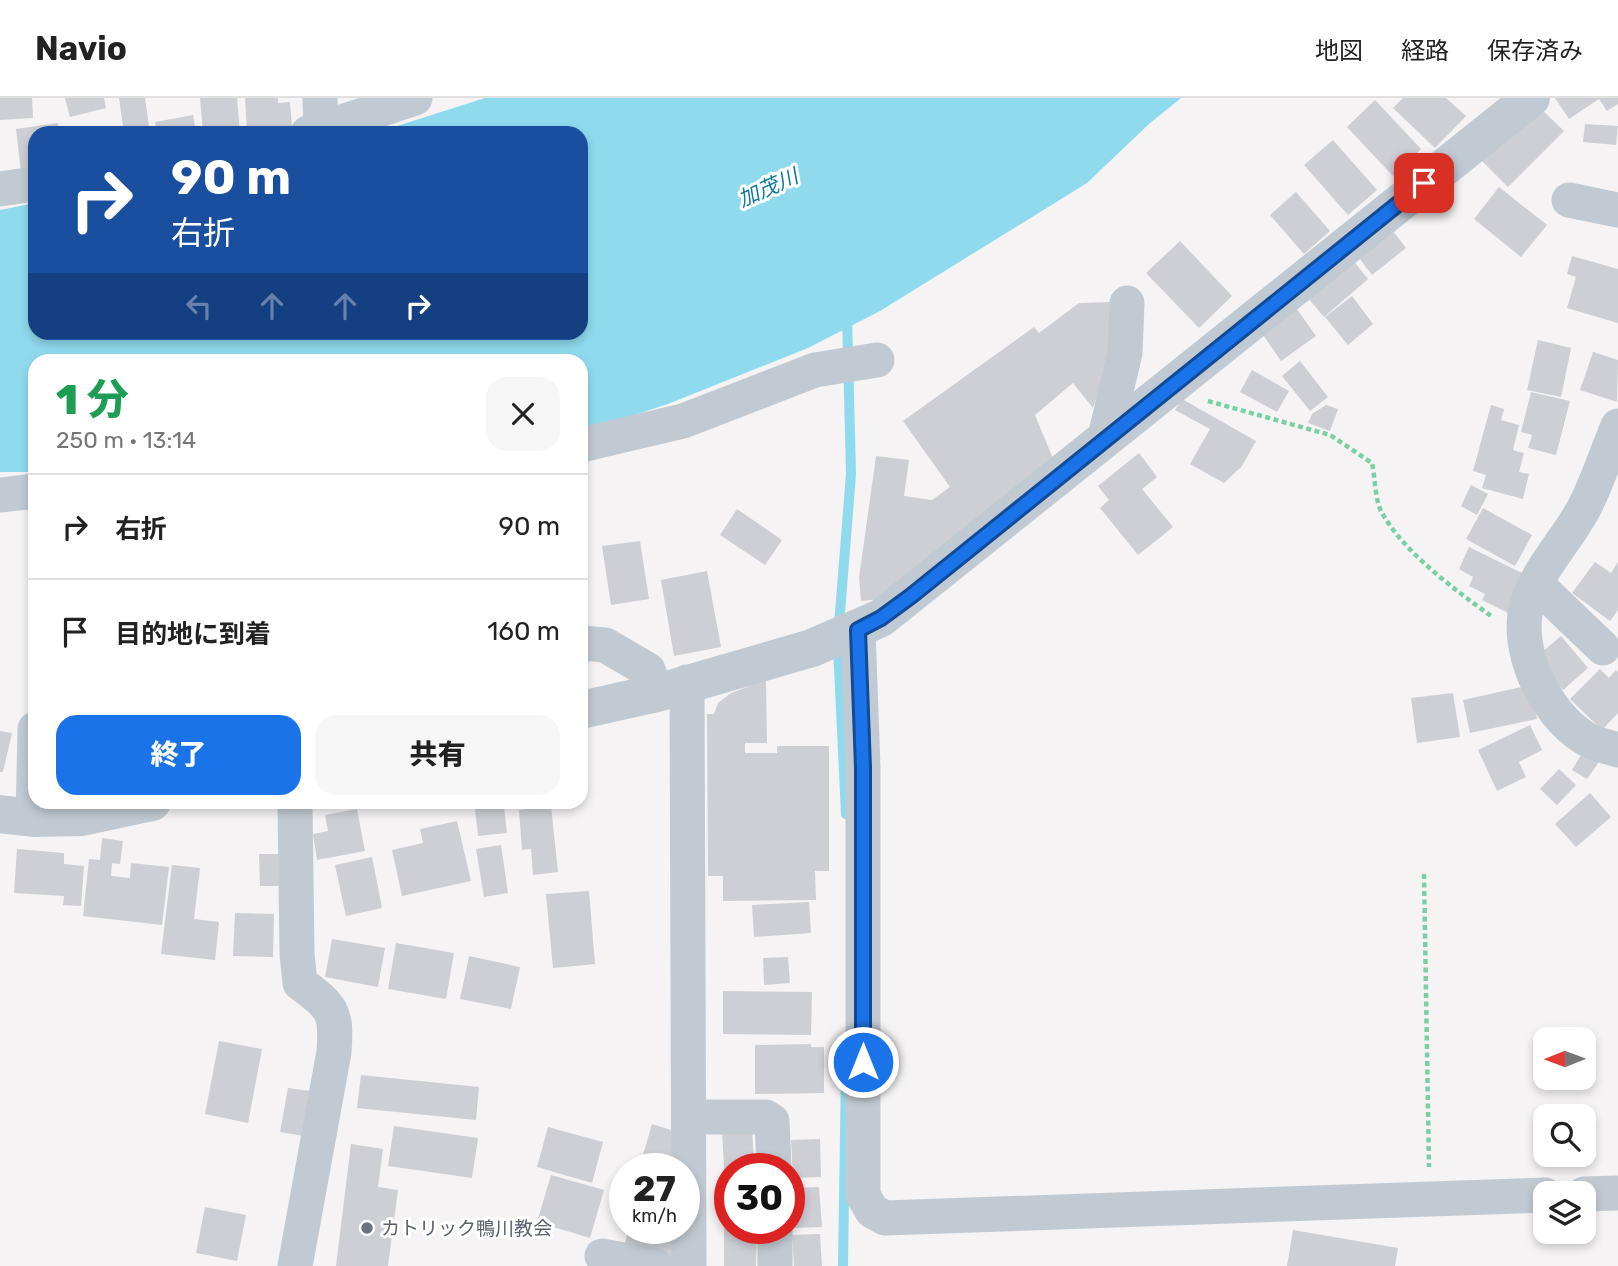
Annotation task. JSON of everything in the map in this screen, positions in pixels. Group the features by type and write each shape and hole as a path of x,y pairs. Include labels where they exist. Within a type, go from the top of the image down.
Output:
{"street":[{"path":"316,121 415,98"},
{"path":"588,708 672,688 812,648 881,618 1531,98"},
{"path":"0,189 28,185"},
{"path":"1569,200 1618,210"},
{"path":"1105,437 1125,353 1127,303"},
{"path":"588,443 683,421 816,370 877,360"},
{"path":"1618,426 1583,510 1527,603 1524,631 1525,651 1536,681 1559,715 1583,738 1618,750"},
{"path":"0,495 28,492"},
{"path":"1536,584 1603,648"},
{"path":"858,630 863,768 863,1195 872,1211 885,1218 1533,1195"},
{"path":"588,644 605,645 648,670 672,688"},
{"path":"672,688 690,1117 689,1266"},
{"path":"28,763 17,816 82,817 119,809"},
{"path":"295,809 297,954 300,983 325,1001 336,1022 334,1052 295,1266"},
{"path":"690,1117 766,1117 772,1121 773,1153"},
{"path":"1596,1194 1618,1193"},
{"path":"775,1244 775,1266"},
{"path":"603,1256 656,1266"}],"path":[{"path":"1167,388 1330,435 1372,463 1380,510 1412,551 1473,602 1513,631 1524,631"},
{"path":"1424,874 1430,1199"}],"water":[{"name":"加茂川","path":"485,98 1181,98 1149,124 1087,183 880,311 808,348 668,404 597,427 588,428 588,354 28,354 28,472 0,472 0,210 28,204 28,340 588,340 588,126 397,126"}],"building":[{"path":"0,98 32,98 33,118 0,120"},
{"path":"65,98 104,98 106,108 70,117"},
{"path":"119,98 145,98 149,126 123,126"},
{"path":"200,98 237,98 239,126 202,126"},
{"path":"245,98 278,98 278,103 290,102 292,126 247,126"},
{"path":"1403,98 1446,98 1466,116 1435,148 1393,108"},
{"path":"1555,98 1618,98 1618,104 1607,111 1599,99 1569,119"},
{"path":"1375,100 1421,149 1393,176 1347,127"},
{"path":"1537,105 1564,131 1508,187 1482,161"},
{"path":"193,115 195,126 156,126 155,122"},
{"path":"58,123 59,126 37,126"},
{"path":"1585,124 1618,126 1616,145 1583,142"},
{"path":"28,127 28,172 21,172 16,129"},
{"path":"1333,140 1377,190 1348,215 1304,165"},
{"path":"1499,187 1547,225 1521,257 1474,219"},
{"path":"1296,192 1330,231 1304,254 1270,215"},
{"path":"1385,221 1406,248 1372,275 1351,247"},
{"path":"1180,241 1232,296 1199,328 1146,273"},
{"path":"1347,253 1368,279 1324,317 1302,291"},
{"path":"1572,256 1618,269 1618,323 1567,308 1576,277 1567,274"},
{"path":"1352,296 1373,324 1348,345 1325,317"},
{"path":"1112,302 1114,343 1093,408 1073,383 1035,415 1054,461 880,599 861,601 859,578 876,456 909,460 904,496 932,500 950,487 903,421 1034,327 1039,333 1079,303"},
{"path":"1294,305 1316,336 1281,361 1259,329"},
{"path":"1538,340 1571,348 1561,397 1527,390"},
{"path":"1593,352 1618,360 1617,402 1580,390"},
{"path":"1300,361 1328,397 1310,411 1282,376"},
{"path":"1252,370 1289,391 1277,412 1240,392"},
{"path":"1531,392 1570,401 1556,455 1528,448 1532,435 1521,432"},
{"path":"1182,399 1256,441 1242,466 1224,483 1190,464 1210,429 1175,410"},
{"path":"1326,405 1338,409 1330,431 1308,423 1312,414"},
{"path":"1491,405 1504,409 1501,420 1519,425 1513,450 1524,453 1519,472 1529,474 1523,499 1482,488 1486,475 1473,471"},
{"path":"1139,453 1157,477 1142,489 1173,527 1138,555 1100,508 1109,500 1098,486"},
{"path":"1471,485 1488,494 1477,515 1461,506"},
{"path":"1483,508 1532,535 1515,566 1466,539"},
{"path":"737,509 782,540 765,565 720,535"},
{"path":"640,541 649,599 611,605 602,546"},
{"path":"1469,547 1528,576 1510,614 1482,600 1485,594 1469,586 1473,577 1459,569"},
{"path":"1595,562 1611,573 1618,562 1618,610 1610,621 1572,593"},
{"path":"707,571 721,647 674,656 661,580"},
{"path":"1561,636 1588,668 1563,690 1535,658"},
{"path":"1600,669 1609,678 1616,670 1618,672 1618,713 1602,730 1570,699"},
{"path":"766,680 767,743 745,743 745,753 777,753 777,746 829,746 829,871 815,871 816,900 723,901 723,876 708,876 707,714 714,714 718,703 731,693"},
{"path":"1530,685 1537,719 1470,733 1463,700"},
{"path":"1453,693 1460,737 1417,743 1411,698"},
{"path":"1530,725 1542,750 1519,762 1526,777 1497,791 1478,750"},
{"path":"0,731 12,733 3,772 0,772"},
{"path":"1583,752 1599,762 1587,779 1572,770"},
{"path":"1559,769 1576,785 1557,805 1540,789"},
{"path":"1590,793 1611,817 1576,847 1555,824"},
{"path":"357,809 365,851 317,860 313,834 328,831 325,815"},
{"path":"475,809 504,809 507,833 478,836"},
{"path":"551,809 558,872 533,875 531,849 522,850 519,810"},
{"path":"457,821 471,881 402,896 392,850 423,843 420,829"},
{"path":"102,838 123,841 120,864 112,863 111,876 130,878 131,863 169,867 162,925 83,916 89,859 100,860"},
{"path":"501,845 508,893 484,897 476,849"},
{"path":"17,849 64,853 64,864 84,866 81,906 63,905 64,896 14,893"},
{"path":"259,854 287,854 287,886 260,886"},
{"path":"372,857 382,908 346,916 335,865"},
{"path":"172,865 200,868 194,919 219,922 215,960 161,954"},
{"path":"589,891 595,964 553,968 546,894"},
{"path":"809,902 811,933 754,937 752,905"},
{"path":"235,913 274,914 273,957 233,956"},
{"path":"332,939 385,948 378,987 325,977"},
{"path":"396,943 454,953 446,999 388,989"},
{"path":"469,956 520,967 511,1009 460,999"},
{"path":"788,957 790,983 764,985 763,958"},
{"path":"723,991 812,992 811,1035 723,1034"},
{"path":"219,1041 262,1049 248,1123 205,1114"},
{"path":"811,1044 811,1047 824,1047 824,1093 755,1094 755,1045"},
{"path":"361,1075 479,1087 476,1120 357,1108"},
{"path":"288,1088 317,1092 310,1137 280,1132"},
{"path":"652,1124 683,1134 678,1153 644,1153"},
{"path":"394,1126 478,1138 472,1178 388,1166"},
{"path":"752,1126 753,1153 723,1153 722,1128"},
{"path":"548,1127 603,1142 592,1183 537,1167"},
{"path":"820,1139 821,1177 805,1178 805,1153 792,1153 791,1140"},
{"name":"カトリック鴨川教会","path":"351,1144 383,1149 378,1187 398,1190 388,1266 336,1266"},
{"path":"551,1175 604,1190 590,1238 537,1222"},
{"path":"819,1187 822,1227 805,1228 805,1188"},
{"path":"205,1207 246,1215 237,1261 196,1253"},
{"path":"1293,1230 1398,1248 1395,1266 1287,1266"},
{"path":"820,1234 822,1266 794,1266 793,1244 805,1244 805,1235"},
{"path":"625,1244 676,1244 672,1261 623,1250"},
{"path":"724,1244 757,1244 756,1266 724,1266"}],"waterway":[{"path":"839,625 851,474 847,315"},
{"path":"838,647 846,814"},
{"path":"843,1266 846,1067"}],"place":[{"name":"カトリック鴨川教会","path":"367,1228"}],"route":[{"path":"863,1062 863,768 858,630 881,618 911,596 1105,437 1424,183"}]}
